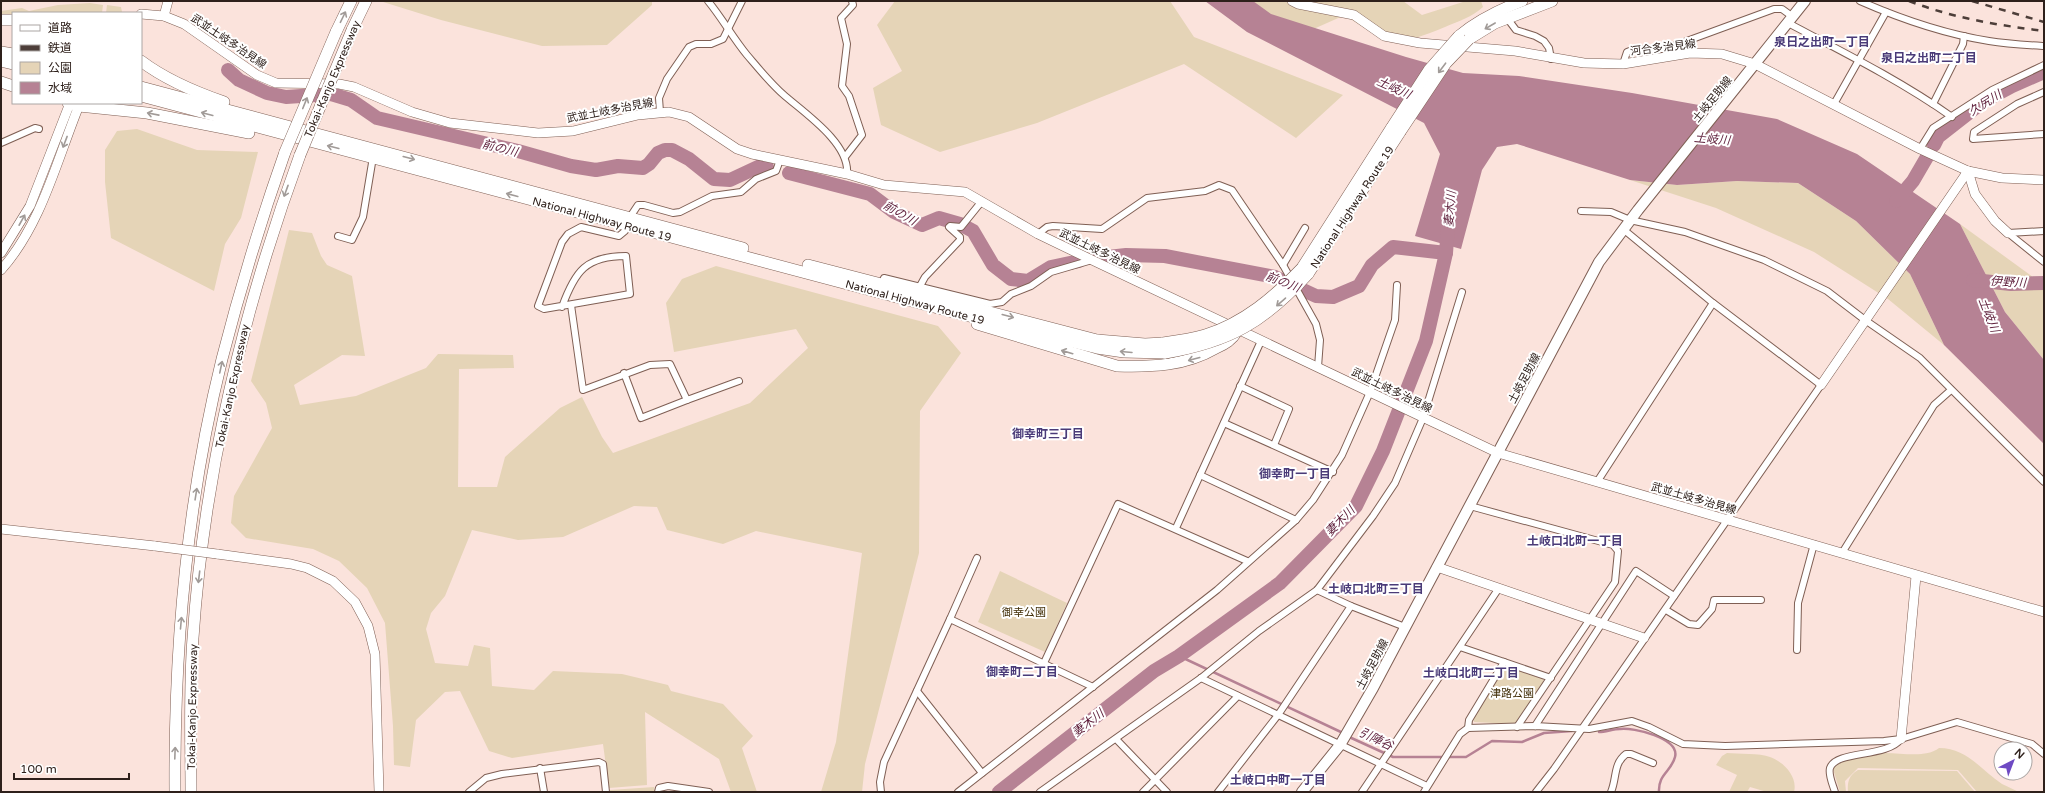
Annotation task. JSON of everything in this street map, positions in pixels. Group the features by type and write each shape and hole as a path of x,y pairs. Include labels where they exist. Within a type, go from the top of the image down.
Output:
{"highway":[{"name":"Tokai-Kanjo Expressway","path":"175,792 179,641 190,534 199,471 222,361 260,224 285,152 336,32 351,1"},
{"name":"Tokai-Kanjo Expressway","path":"192,792 191,677 193,637 206,513 235,366 252,299 272,231 300,155 352,30 366,1"},
{"name":"National Highway Route 19","path":"142,87 349,142 949,311 1096,348 1131,353 1164,348 1223,329 1244,317 1305,271 1396,130 1429,70 1464,38 1472,25 1487,16 1522,1"},
{"name":"National Highway Route 19","path":"1464,38 1507,18 1552,1"},
{"path":"1,20 12,20"},
{"path":"1,52 12,54"},
{"path":"1,61 12,64"},
{"path":"142,62 159,73 203,94 335,134 349,142"},
{"path":"1,82 12,86"},
{"name":"National Highway Route 19","path":"142,96 458,181 629,221 1097,340 1144,344 1164,348"},
{"path":"73,104 147,113 278,138 301,139"},
{"path":"949,311 982,327 1117,366 1160,366 1201,357 1233,338 1237,330"}],"main road":[{"path":"164,16 168,1"},
{"name":"河合多治見線","path":"1292,1 1354,15 1384,36 1420,43 1515,51 1551,59 1584,63 1622,64 1690,53 1722,54 1755,64 1920,149 1968,171 2002,178 2044,180"},
{"name":"土岐足助線","path":"1302,792 1340,745 1374,688 1436,567 1470,506 1599,262 1630,220 1805,1"},
{"name":"武並土岐多治見線","path":"142,14 164,16 184,24 257,76 276,83 325,83 354,87 412,112 450,123 538,133 573,131 638,115 669,112 689,117 737,149 898,187 965,192 1038,234 1498,453 1814,544 1916,576 2044,612"},
{"path":"1,253 30,206 73,104"},
{"path":"1,270 20,246 34,219 73,104"},
{"path":"1821,384 1968,171"},
{"path":"1968,171 1975,194 1995,221 2008,233"},
{"path":"1,529 155,546 291,564 307,568 333,581 355,602 368,626 375,654 379,792"},
{"path":"1436,567 1590,618 1644,638"},
{"path":"1901,739 1916,576"}],"street":[{"path":"708,1 746,54 775,86 806,112 824,130 845,157 848,164 847,174"},
{"path":"660,112 659,98 667,79 689,47 696,44 711,44 723,39 729,30 742,1"},
{"path":"845,157 862,135 849,96 842,86 847,44 841,18 854,5 852,1"},
{"path":"1860,1 1886,12 1964,36 1990,41 2044,46"},
{"path":"1622,64 1627,52 1635,49 1665,49 1774,9 1782,9 1790,20 1933,104 1952,117"},
{"path":"1834,104 1886,12"},
{"path":"1507,18 1516,30 1535,36 1544,41 1549,48 1551,59"},
{"path":"1,24 12,24"},
{"path":"1933,104 1963,44 1964,36"},
{"path":"1920,149 1933,128 1992,90 2044,65"},
{"path":"2044,92 2017,104 1992,120 1974,132 1973,139 2044,134"},
{"path":"1,144 35,128 39,129"},
{"path":"338,236 352,240 363,217 373,157"},
{"path":"562,307 568,290 577,276 593,261 611,256 626,256 630,294 562,307 544,310 541,309 538,303 562,242 568,234 581,226 619,236 624,233 638,205 644,205 673,213 692,207 712,196 741,192 756,179 776,171 780,160"},
{"path":"1038,234 1047,227 1053,226 1102,229 1148,198 1205,191 1219,185 1232,190 1283,265 1319,332 1320,340 1318,367"},
{"path":"920,286 925,277 960,240 960,237 949,227 963,225 982,201"},
{"path":"1581,211 1611,212 1630,220 1685,232 1764,260 1827,291 1920,358 2044,482"},
{"path":"1283,265 1305,228"},
{"path":"1536,792 1644,638 1666,610 1674,596 1821,384 1713,303 1623,229"},
{"path":"2008,233 2044,231"},
{"path":"2008,233 2044,262"},
{"path":"881,284 884,278 990,304 996,304 1011,294 1031,286 1051,272 1092,260"},
{"path":"958,792 1217,590 1247,561 1296,520 1313,500 1333,472 1372,393 1395,320 1397,285"},
{"path":"1040,792 1201,678 1258,631 1317,590 1373,516 1395,483 1421,417 1462,292"},
{"path":"1597,482 1713,303"},
{"path":"571,305 582,390 624,373 650,365 670,364 687,400"},
{"path":"1176,528 1261,341"},
{"path":"624,373 641,418 739,381"},
{"path":"1240,386 1289,409 1274,445"},
{"path":"1842,553 1934,405 1951,390"},
{"path":"1224,422 1333,472"},
{"path":"1200,475 1296,520"},
{"path":"1044,663 1118,504 1176,528 1247,561"},
{"path":"1470,506 1613,545 1618,551 1615,582 1517,727"},
{"path":"1797,650 1798,603 1814,544"},
{"path":"881,792 880,782 884,762 977,558"},
{"path":"1535,726 1636,571 1674,596"},
{"path":"1362,792 1499,588"},
{"path":"1317,590 1351,606 1405,627"},
{"path":"1666,610 1689,624 1698,625 1712,609 1714,600 1761,600"},
{"path":"1218,792 1278,715 1351,606"},
{"path":"950,619 1093,687"},
{"path":"1460,647 1550,678"},
{"path":"1468,728 1469,720 1504,662"},
{"path":"1201,678 1380,764 1426,789 1460,734 1468,728 1535,726 1602,727 1632,721 1649,726 1683,744 1725,748 1884,741 1901,739 1957,722 2032,744 2044,754"},
{"path":"917,691 982,773"},
{"path":"1143,792 1238,696"},
{"path":"1116,739 1167,792"},
{"path":"1835,792 1831,779 1830,769 1832,764 1847,757 1888,749 1897,745 1901,739"},
{"path":"1611,792 1615,783 1616,765 1626,754 1631,754 1654,763"},
{"path":"469,792 486,778 502,774 540,768 599,762 603,764 606,792"},
{"path":"540,768 544,792"},
{"path":"658,792 659,788 668,786 708,792"}],"green space":[{"path":"380,1 652,1 652,5 607,45 542,46 441,20"},
{"path":"895,1 1170,1 1194,37 1343,95 1296,138 1184,64 1037,123 940,152 881,125 873,88 902,71 877,25"},
{"path":"1253,1 1403,1 1422,15 1466,1 1481,1 1483,7 1474,14 1428,34 1403,41 1383,38 1372,33 1345,15 1300,35 1279,25"},
{"path":"90,3 103,5 102,12 12,12 12,15 1,15 1,11 22,8 29,11 58,5"},
{"path":"107,5 121,7 122,12 106,12"},
{"path":"137,129 197,150 258,152 241,218 225,244 214,291 111,238 105,182 105,150 117,131"},
{"path":"1630,180 1677,185 1737,181 1798,183 1856,221 1910,274 1944,345 1888,299 1814,252 1716,208"},
{"path":"1960,224 2044,285 2044,360 2005,312"},
{"path":"289,230 312,233 321,256 327,265 352,276 365,356 342,355 294,385 300,405 356,396 426,368 438,354 513,355 514,368 459,369 458,487 497,487 505,457 560,408 582,397 602,437 613,453 750,403 808,348 796,329 674,352 666,303 682,279 716,266 938,326 961,353 920,411 919,553 865,764 862,792 821,792 836,742 862,553 756,531 723,544 667,530 657,507 634,506 563,537 518,540 472,530 445,596 431,613 426,629 435,663 468,666 474,645 490,648 492,686 534,690 553,671 622,674 668,685 671,691 723,704 753,736 742,748 757,792 731,792 719,759 645,712 647,785 609,788 603,744 512,758 489,751 460,691 445,692 416,720 410,767 394,765 393,726 385,623 367,588 339,561 313,549 246,538 231,523 234,496 272,428 266,403 251,381"},
{"name":"御幸公園","path":"1000,571 1067,603 1045,652 978,622"},
{"name":"津路公園","path":"1507,666 1543,679 1544,683 1517,722 1512,724 1474,722 1473,719 1504,667"},
{"path":"1939,748 1958,752 1973,761 1993,777 1993,781 1998,781 2019,792 1977,792 1958,770 1858,768 1845,781 1846,792 1840,792 1833,769 1834,766 1839,763 1882,753 1919,754"},
{"path":"1727,753 1761,755 1775,759 1785,766 1792,776 1795,786 1794,792 1767,792 1750,787 1747,792 1729,792 1737,775 1716,765 1722,756"},
{"path":"1858,770 1957,771 1975,792 1848,792 1849,779 1852,774"},
{"path":"654,787 655,792 610,792 610,790"}],"water":[{"name":"土岐川","path":"1205,1 1253,1 1271,14 1406,57 1463,73 1519,76 1632,93 1777,119 1857,154 1960,224 2005,312 2044,360 2044,444 1944,345 1910,274 1856,221 1798,183 1737,181 1677,185 1630,180 1517,144 1497,147 1482,170 1461,249 1415,236 1440,154 1424,123 1247,32"}],"waterway":[{"name":"前の川","path":"228,70 239,80 267,93 286,97 331,94 351,100 377,118 518,151 571,166 596,170 618,166 643,168 649,164 658,153 665,150 672,150 689,159 714,179 730,180 760,166 767,167"},
{"name":"久尻川","path":"1934,145 1938,137 1984,101 2012,86 2044,72"},
{"name":"久尻川","path":"1896,201 1913,181 1927,157"},
{"name":"前の川","path":"789,173 870,194 894,212 922,225 939,218 960,224 973,231 993,265 1011,279 1028,281 1051,267 1079,261"},
{"name":"妻木川","path":"999,792 1154,671 1179,656 1280,583 1356,506 1383,451 1426,341 1446,253 1448,226"},
{"name":"前の川","path":"1099,258 1126,255 1165,256 1275,277 1316,296 1333,297 1359,286 1372,265 1393,247 1446,253"},
{"name":"伊野川","path":"1973,280 2011,284 2044,283"},
{"name":"引陣谷","path":"1179,656 1343,733"},
{"name":"引陣谷","path":"1599,732 1617,729 1635,730 1654,735 1670,744 1675,750 1675,757 1661,781 1659,792"},
{"name":"引陣谷","path":"1347,736 1393,757 1466,757 1492,741 1522,742 1544,733 1572,731"}],"railway":[{"path":"1909,1 1942,12 1975,20 2044,31"},
{"path":"1972,1 2044,22"}],"district":[{"name":"泉日之出町一丁目","path":"1822,42"},
{"name":"泉日之出町二丁目","path":"1929,58"},
{"name":"御幸町三丁目","path":"1048,434"},
{"name":"御幸町一丁目","path":"1295,474"},
{"name":"土岐口北町一丁目","path":"1575,541"},
{"name":"土岐口北町三丁目","path":"1376,589"},
{"name":"御幸町二丁目","path":"1022,672"},
{"name":"土岐口北町二丁目","path":"1471,673"},
{"name":"土岐口中町一丁目","path":"1278,780"}]}
